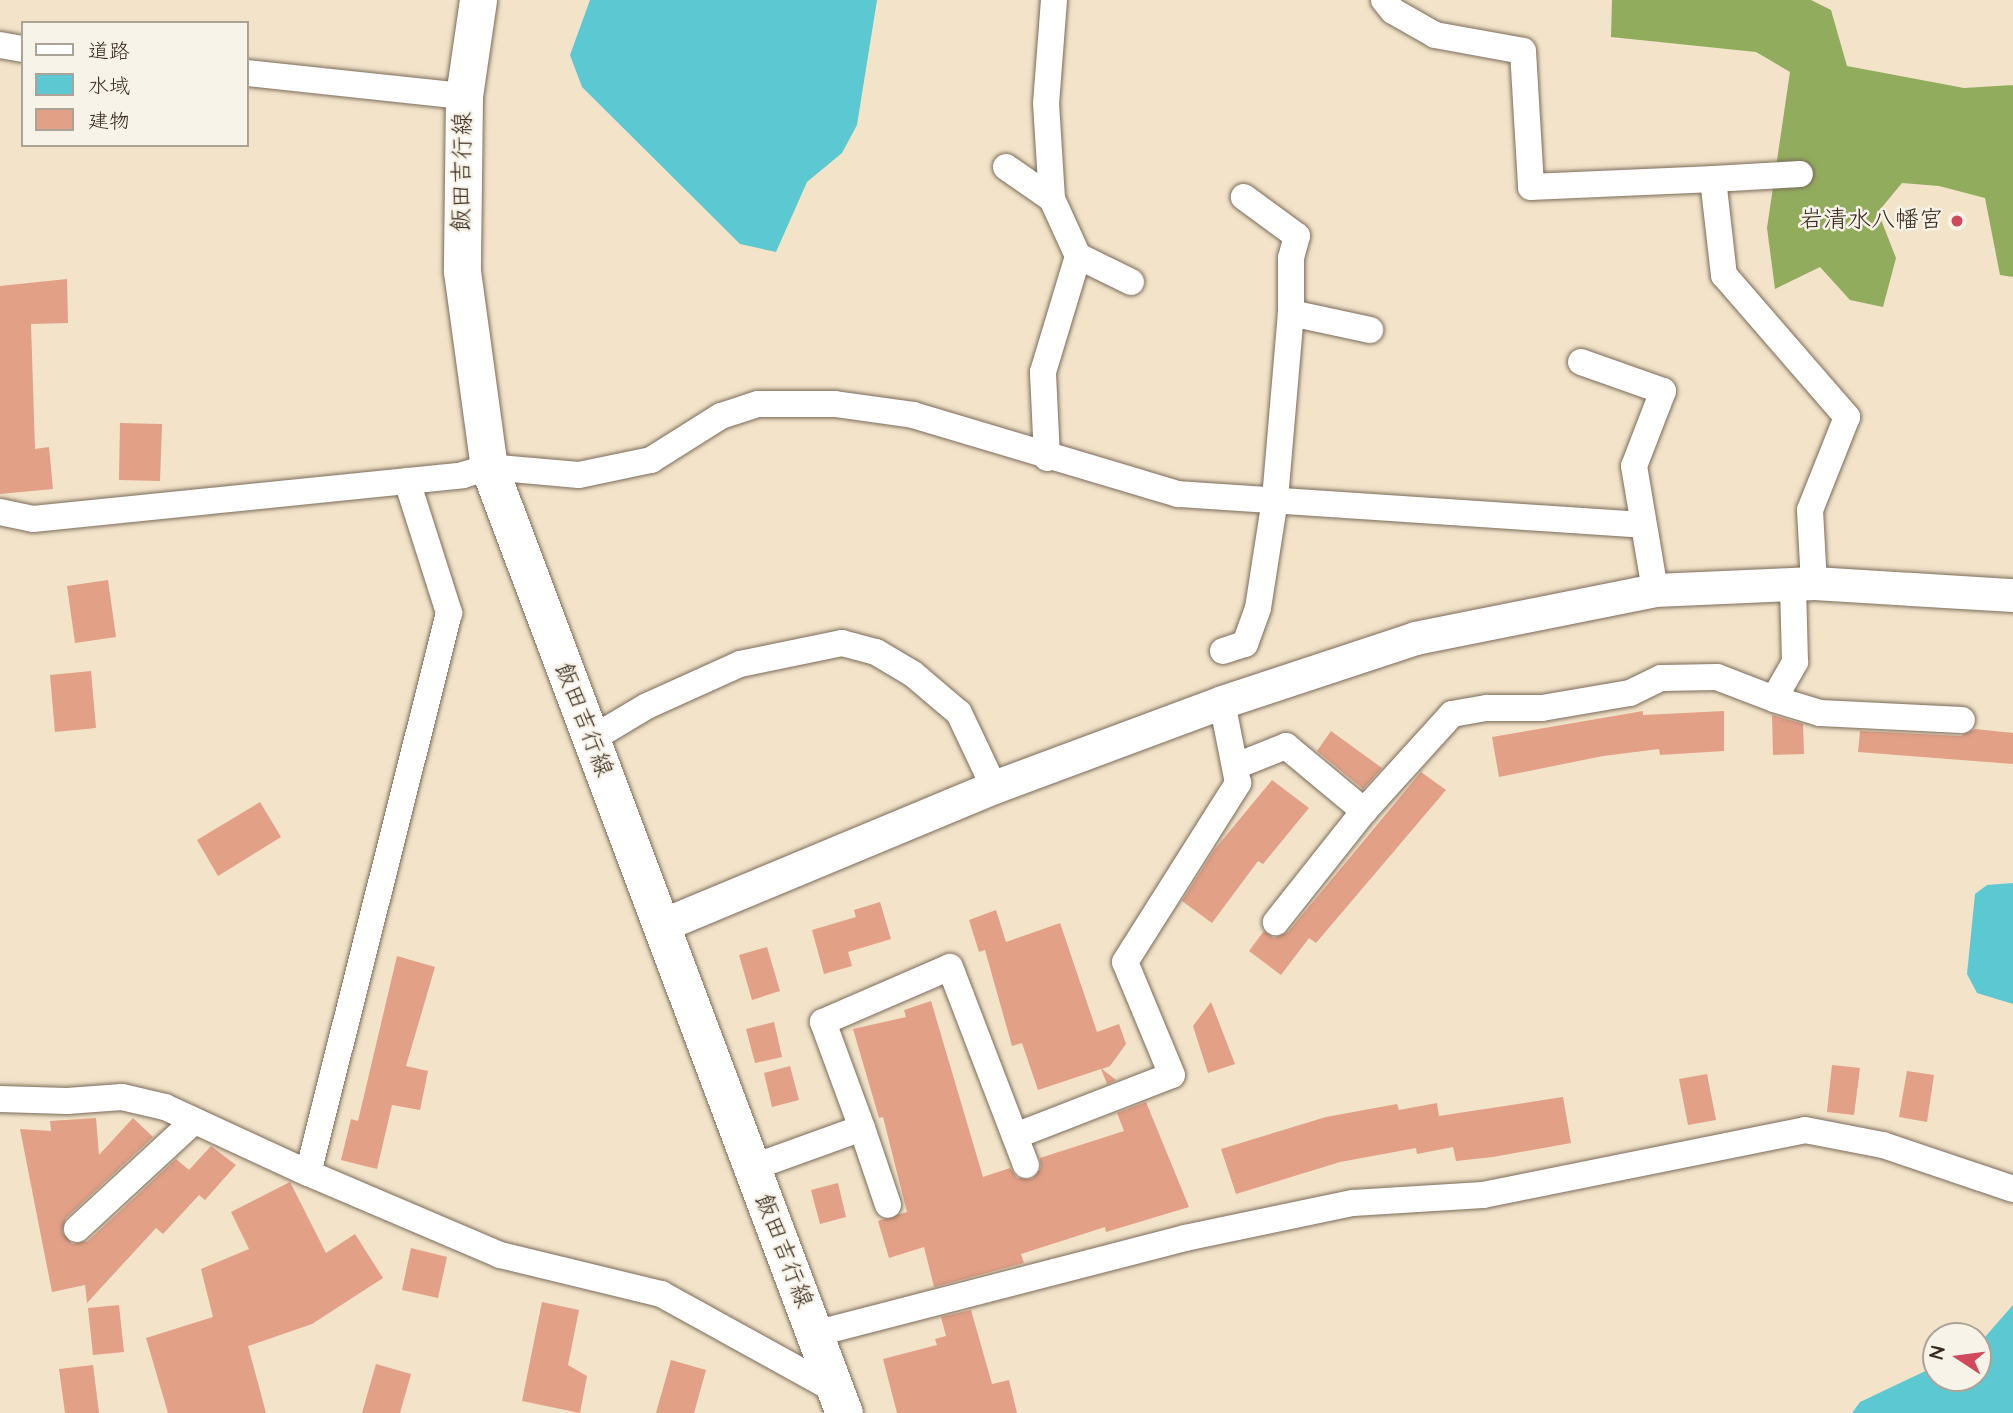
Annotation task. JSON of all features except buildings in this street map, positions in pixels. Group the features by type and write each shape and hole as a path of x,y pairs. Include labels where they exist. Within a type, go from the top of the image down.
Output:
{"main road":[{"name":"飯田吉行線","path":"478,0 464,96 462,271 489,467 840,1401"}],"street":[{"path":"1054,0 1046,103 1052,199 1078,256 1132,282"},
{"path":"1384,0 1393,11 1435,35 1524,51 1531,187 1800,174"},
{"path":"0,46 21,48"},
{"path":"248,74 464,96"},
{"path":"1006,167 1052,199"},
{"path":"1713,179 1724,275 1847,416 1810,510 1795,662 1774,699"},
{"path":"1223,651 1245,644 1258,608 1275,499 1291,313 1291,258 1297,236 1244,197"},
{"path":"1047,458 1043,372 1078,256"},
{"path":"1291,313 1370,330"},
{"path":"1581,362 1663,391 1634,467 1641,525 1652,555 1655,590"},
{"path":"0,512 33,519 407,481 489,467 579,475 651,460 721,416 758,404 835,404 913,415 1047,458 1178,494 1641,525"},
{"path":"309,1173 449,613 407,481"},
{"path":"660,926 994,787 1222,702 1415,638 1655,590 1804,583 2013,595"},
{"path":"590,740 647,706 740,664 842,643 876,652 904,668 960,713 994,787"},
{"path":"1276,922 1364,811 1452,714 1487,708 1554,706 1630,693 1661,678 1717,677 1820,713 1962,720"},
{"path":"1015,1136 1172,1075 1125,962 1238,783 1222,702"},
{"path":"1236,766 1286,746 1364,811"},
{"path":"888,1205 823,1021 950,967 1026,1165"},
{"path":"0,1098 67,1101 122,1097 165,1107 309,1173 500,1255 661,1294 840,1401"},
{"path":"77,1228 194,1121"},
{"path":"751,1168 862,1128"},
{"path":"814,1334 1185,1238 1353,1203 1483,1195 1805,1130 1883,1144 2013,1189"}],"green space":[{"path":"1612,0 1811,0 1831,10 1847,66 1964,88 2013,85 2013,277 2000,275 1985,198 1939,186 1902,183 1878,212 1896,258 1883,307 1850,300 1820,267 1775,289 1767,228 1790,72 1756,52 1611,37"}],"water":[{"path":"590,0 877,0 857,125 842,153 807,182 776,252 740,244 582,87 570,55"},
{"path":"2013,883 2013,1004 1977,993 1967,974 1975,894 1987,885"},
{"path":"2013,1305 2013,1413 1852,1413 1860,1402 1922,1373 1922,1392 1992,1392 1992,1329"}],"place":[{"name":"岩清水八幡宮","path":"1957,221"}]}
